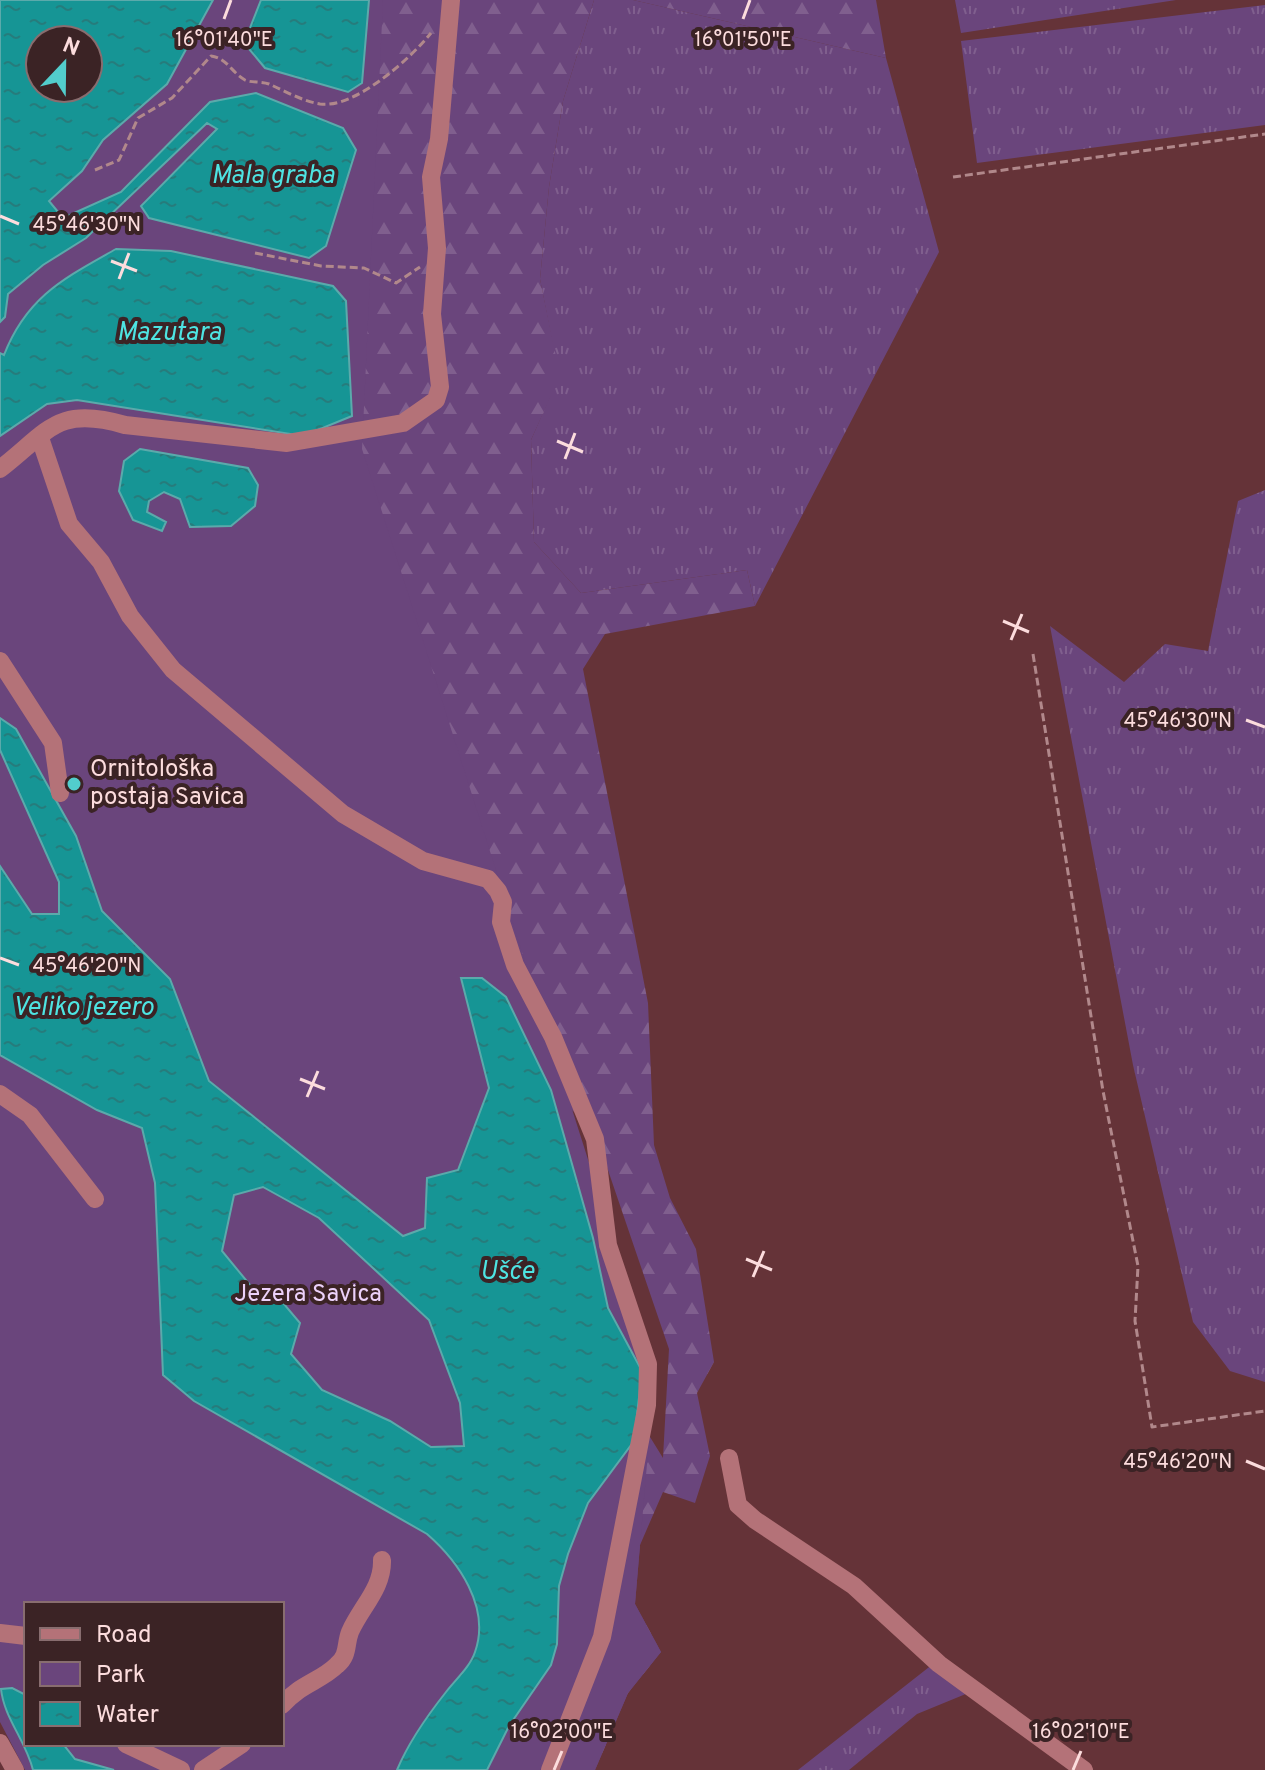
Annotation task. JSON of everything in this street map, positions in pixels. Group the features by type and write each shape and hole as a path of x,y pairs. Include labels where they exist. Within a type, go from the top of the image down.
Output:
{"street":[{"path":"0,469 40,438 48,425 69,418 101,418 125,425 287,443 403,423 436,400 440,387 432,314 437,256 431,177 439,139 451,0"},
{"path":"40,438 69,524 101,562 130,616 173,670 343,814 423,861 488,879 498,891 503,902 501,922 515,965 553,1037 595,1139 608,1245 648,1364 647,1405 602,1637 550,1770"},
{"path":"0,661 53,743 60,793"},
{"path":"0,1094 30,1115 95,1199"},
{"path":"729,1458 738,1505 755,1520 854,1586 939,1664 1084,1770"},
{"path":"284,1703 311,1679 335,1668 347,1655 349,1634 383,1575 382,1560"},
{"path":"0,1633 24,1636"},
{"path":"0,1743 15,1770"},
{"path":"130,1746 181,1770"},
{"path":"203,1770 239,1746"}],"path":[{"path":"95,170 119,160 138,118 172,98 211,56 221,57 246,80 265,82 322,104 337,103 390,74 416,52 433,29"},
{"path":"953,177 1265,134"},
{"path":"255,253 321,266 364,268 396,283 437,256"},
{"path":"1033,654 1103,1091 1138,1266 1135,1321 1152,1427 1265,1411"}],"green space":[{"name":"Jezera Savica","path":"0,0 383,0 362,449 655,1370 635,1604 661,1652 628,1693 595,1770 25,1770 0,1722"},
{"path":"369,0 594,0 563,101 549,187 540,279 560,376 531,440 534,542 581,593 747,570 755,606 605,634 583,669 648,1003 654,1145 670,1198 696,1249 714,1362 697,1393 710,1456 695,1503 663,1492 640,1545 635,1604 661,1652 628,1693 595,1770 637,1416 663,1458 669,1349 595,1132 551,1090 0,436"},
{"path":"594,0 633,0 886,58 939,252 755,606 747,570 581,593 534,542 531,440 559,376 540,279 549,187 563,101"},
{"path":"633,0 876,0 886,58"},
{"path":"955,0 1176,0 961,33"},
{"path":"1265,5 1265,125 977,163 961,41"},
{"path":"1265,490 1265,1382 1230,1371 1193,1322 1133,1065 1050,626 1124,682 1165,644 1208,651 1238,501"},
{"path":"933,1664 973,1691 917,1714 849,1770 798,1770"}],"water":[{"name":"Mala graba","path":"0,0 213,0 167,84 103,140 82,171 49,201 63,218 121,192 210,102 256,93 343,128 356,150 326,246 309,258 149,218 141,206 217,129 207,123 86,238 43,265 8,294 5,317 0,322"},
{"path":"261,0 369,0 362,83 348,92 265,68 244,43"},
{"name":"Mazutara","path":"116,249 171,251 333,286 346,301 352,416 303,436 77,400 47,404 0,436 0,353 4,355 13,335 36,303 64,280"},
{"path":"140,449 248,468 258,485 255,506 231,526 190,527 180,499 164,492 149,501 147,512 166,522 162,531 133,520 119,491 124,461"},
{"name":"Ušće","path":"0,718 16,729 76,836 102,911 170,979 209,1081 403,1236 425,1228 427,1178 458,1170 489,1088 461,978 482,978 506,997 551,1090 593,1238 608,1308 642,1371 634,1441 588,1503 568,1554 559,1586 557,1644 551,1665 509,1726 487,1770 397,1770 419,1729 475,1652 479,1618 469,1586 460,1571 427,1534 194,1401 163,1375 155,1183 142,1128 97,1110 0,1055 0,866 32,914 59,914 59,882 0,750","holes":["263,1187 319,1218 429,1320 460,1403 464,1446 431,1447 390,1421 322,1390 291,1354 300,1323 284,1304 250,1285 222,1251 234,1195"]},
{"path":"12,1688 24,1694 24,1746 65,1746 75,1759 114,1770 33,1770 1,1689"}],"place":[{"name":"Ornitološka postaja Savica","path":"74,784"}],"water label":[{"name":"Veliko jezero","path":"83,1008"}]}
